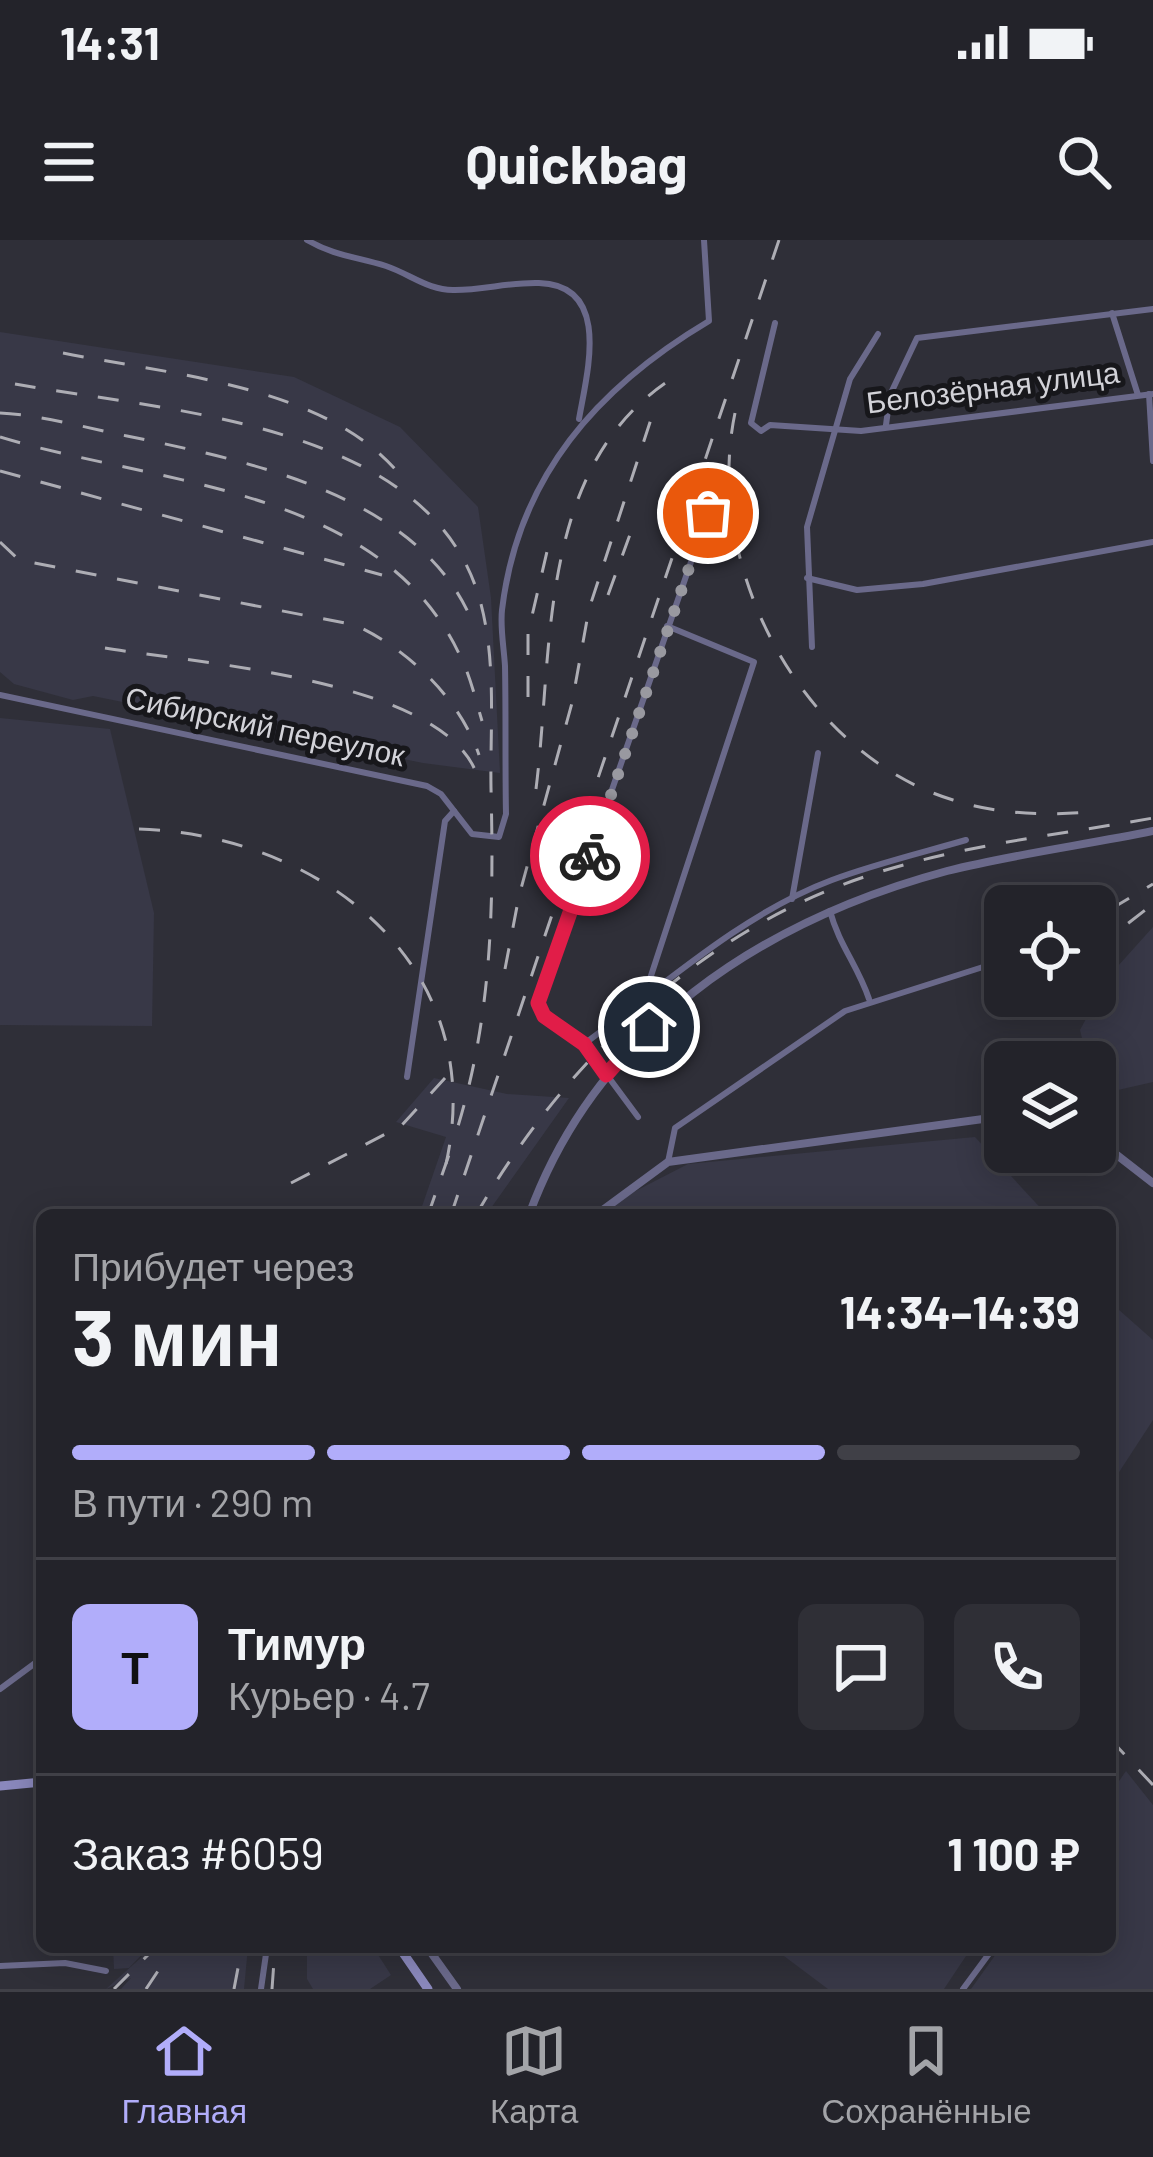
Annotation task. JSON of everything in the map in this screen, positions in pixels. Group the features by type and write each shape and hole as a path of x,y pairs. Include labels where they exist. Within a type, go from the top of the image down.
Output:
{"main road":[{"path":"0,1786 36,1783"},
{"path":"403,1953 426,1986"}],"street":[{"path":"308,240 341,258 384,266 451,291 546,282 574,294 585,309 592,348 579,422"},
{"path":"579,422 650,356 709,321 704,240"},
{"path":"886,425 890,395 917,338 1153,309"},
{"path":"1112,314 1138,394"},
{"name":"Белозёрная улица","path":"775,323 752,405 754,429 839,425 860,431 1151,394"},
{"path":"812,647 807,527 850,379 878,334"},
{"path":"1151,394 1153,461"},
{"name":"Сибирский переулок","path":"0,695 427,786 441,794 472,834 493,839 502,834 502,614 512,562 547,475 579,422"},
{"path":"638,1117 584,1044 544,1016 538,1003 708,513"},
{"path":"807,578 857,590 922,584 1153,542"},
{"path":"645,994 754,662 667,626"},
{"path":"792,899 818,753"},
{"path":"407,1077 445,821 454,811"},
{"path":"531,1209 560,1138 606,1075 661,1016 765,946 830,911 952,870 1153,831"},
{"path":"584,1044 645,994 792,899 829,881 966,840"},
{"path":"830,911 838,942 857,964 869,999"},
{"path":"668,1162 667,1147 675,1128 869,999 984,966"},
{"path":"604,1209 668,1162 984,1119"},
{"path":"1116,1154 1153,1183"},
{"path":"0,1689 36,1662"},
{"path":"262,1989 266,1953"},
{"path":"431,1953 457,1989"},
{"path":"962,1989 989,1953"},
{"path":"0,1966 65,1963 106,1971"},
{"path":"426,1986 435,1987 445,1972"}],"shaded area":[{"path":"0,332 294,377 400,427 478,507 491,598 500,773 423,763 93,696 73,700 14,684 0,672"},
{"path":"0,718 110,729 154,913 152,1026 0,1025"},
{"path":"1153,927 1153,1082 1116,1090 1116,1041 1083,1041 1080,1030 1087,1017 1116,1017 1116,968"},
{"path":"434,1078 507,1094 569,1098 490,1209 421,1209 446,1137 396,1122"},
{"path":"975,1137 984,1147 984,1173 1008,1173 1041,1209 612,1209 622,1198 688,1164"},
{"path":"1116,1307 1153,1340 1153,1420 1116,1477"},
{"path":"1126,1771 1153,1805 1153,1989 971,1989 997,1953 1116,1953 1116,1785"},
{"path":"113,1953 143,1953 129,1968 114,1969"},
{"path":"146,1953 247,1953 244,1989 121,1989 131,1978 106,1989"},
{"path":"307,1953 377,1953 391,1975 370,1989 313,1989 307,1979"},
{"path":"780,1953 968,1953 944,1989 828,1989"}],"railway":[{"path":"453,1209 779,240"},
{"path":"63,353 197,377 289,403 332,421 369,445 400,475"},
{"path":"536,789 552,617 576,504 600,454 634,409 681,373"},
{"path":"15,384 214,417 283,435 349,460 406,494 450,539 479,597 491,692 488,965 476,1052 454,1139"},
{"path":"505,969 519,896 572,703 589,609 654,410"},
{"path":"0,413 226,458 328,492 376,516 417,546 451,584 475,629"},
{"path":"735,413 729,471 734,531 750,590 775,646 809,697 850,742 899,776 953,800 1026,813 1099,811"},
{"path":"0,437 261,501 323,526 379,558 426,602 462,660 482,721"},
{"path":"0,471 382,575"},
{"path":"608,595 632,529"},
{"path":"0,542 19,560 355,625 394,648 430,678 459,714 479,755"},
{"path":"528,697 528,633 549,543"},
{"path":"105,648 253,669 368,697 417,717 455,743 477,775"},
{"path":"480,1209 550,1106 593,1056 692,968 747,931 805,900 902,865 1153,818"},
{"path":"139,829 207,837 271,856 329,886 378,925 417,973 442,1029 453,1093 446,1164"},
{"path":"1116,906 1153,884"},
{"path":"1116,933 1153,904"},
{"path":"291,1183 401,1126 457,1065"},
{"path":"430,1209 450,1152"},
{"path":"1116,1745 1153,1785"},
{"path":"114,1989 150,1953"},
{"path":"146,1989 170,1953"},
{"path":"234,1989 241,1953"},
{"path":"272,1989 275,1953"}],"way so far":[{"path":"590,856 708,513"}],"route":[{"path":"590,856 538,1003 544,1016 584,1044 606,1075 649,1027"}]}
